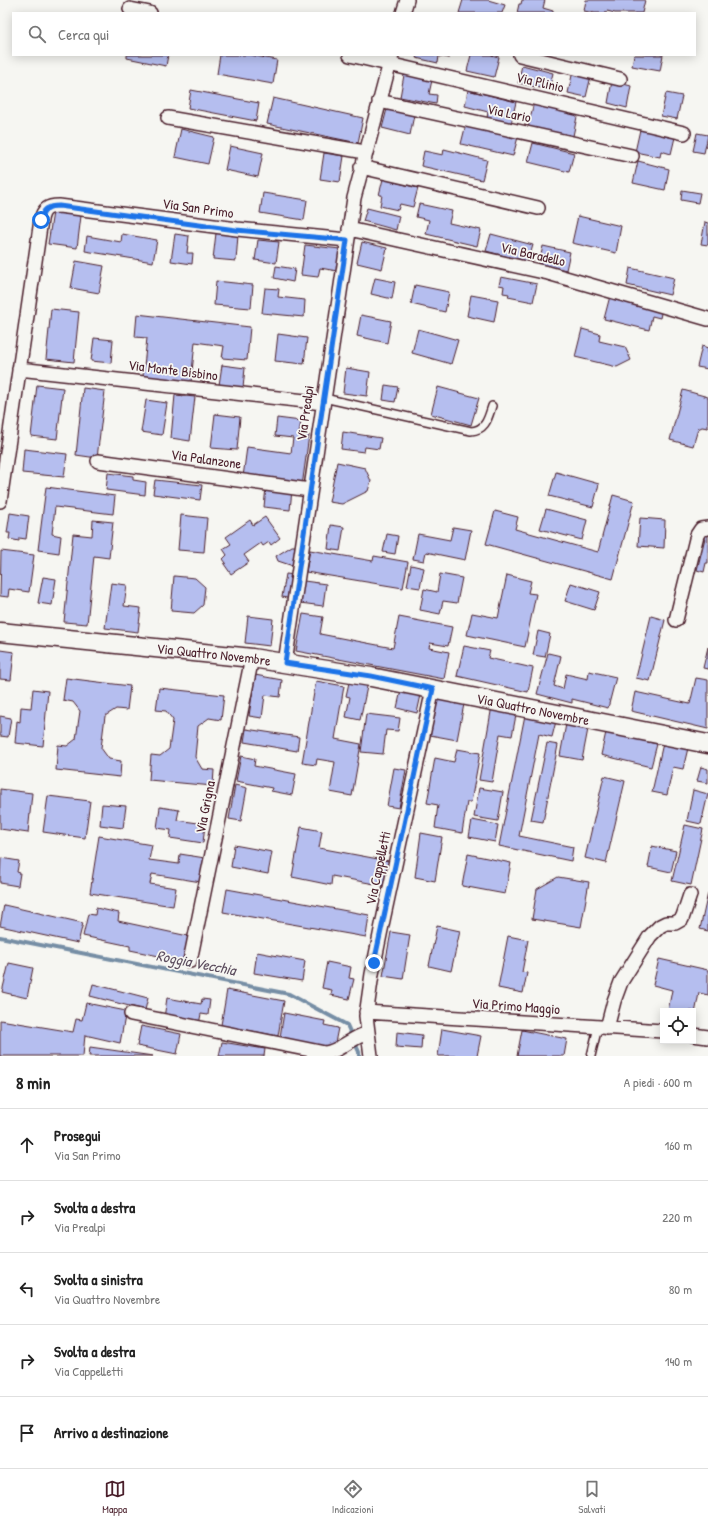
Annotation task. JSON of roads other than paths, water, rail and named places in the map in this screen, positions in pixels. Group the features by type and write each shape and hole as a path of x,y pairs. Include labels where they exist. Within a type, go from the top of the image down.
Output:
{"street":[{"path":"403,12 407,0"},
{"path":"130,9 145,12"},
{"path":"360,56 391,59"},
{"path":"524,56 620,79"},
{"name":"Via Prealpi","path":"285,663 354,198 361,167 391,59"},
{"name":"Via Plinio","path":"391,59 684,132"},
{"name":"Via Lario","path":"379,101 632,156"},
{"path":"168,118 365,152"},
{"path":"361,167 538,208"},
{"name":"Via San Primo","path":"19,369 41,220 43,211 51,206 236,230 348,235"},
{"name":"Via Baradello","path":"348,235 548,273 708,319"},
{"path":"0,501 19,369"},
{"name":"Via Monte Bisbino","path":"19,369 323,401"},
{"name":"Via Palanzone","path":"98,461 310,490"},
{"path":"676,620 697,535 701,529 708,528"},
{"name":"Via Quattro Novembre","path":"0,632 252,658 371,676 708,744"},
{"name":"Via Grigna","path":"190,961 252,658"},
{"name":"Via Cappelletti","path":"371,1056 359,1036 366,1012 382,925 433,689"},
{"path":"602,1027 630,967 654,931 663,924 675,923 682,919 690,895"},
{"name":"Via Primo Maggio","path":"366,1012 660,1031"},
{"path":"131,1014 321,1053 331,1052 359,1036"},
{"path":"696,1035 708,1037"}],"lane":[{"path":"323,401 471,431 479,429 486,423 492,406"},
{"path":"591,1056 602,1027"}],"waterway":[{"name":"Roggia Vecchia","path":"0,937 289,994 347,1025 359,1052 359,1056"}]}
